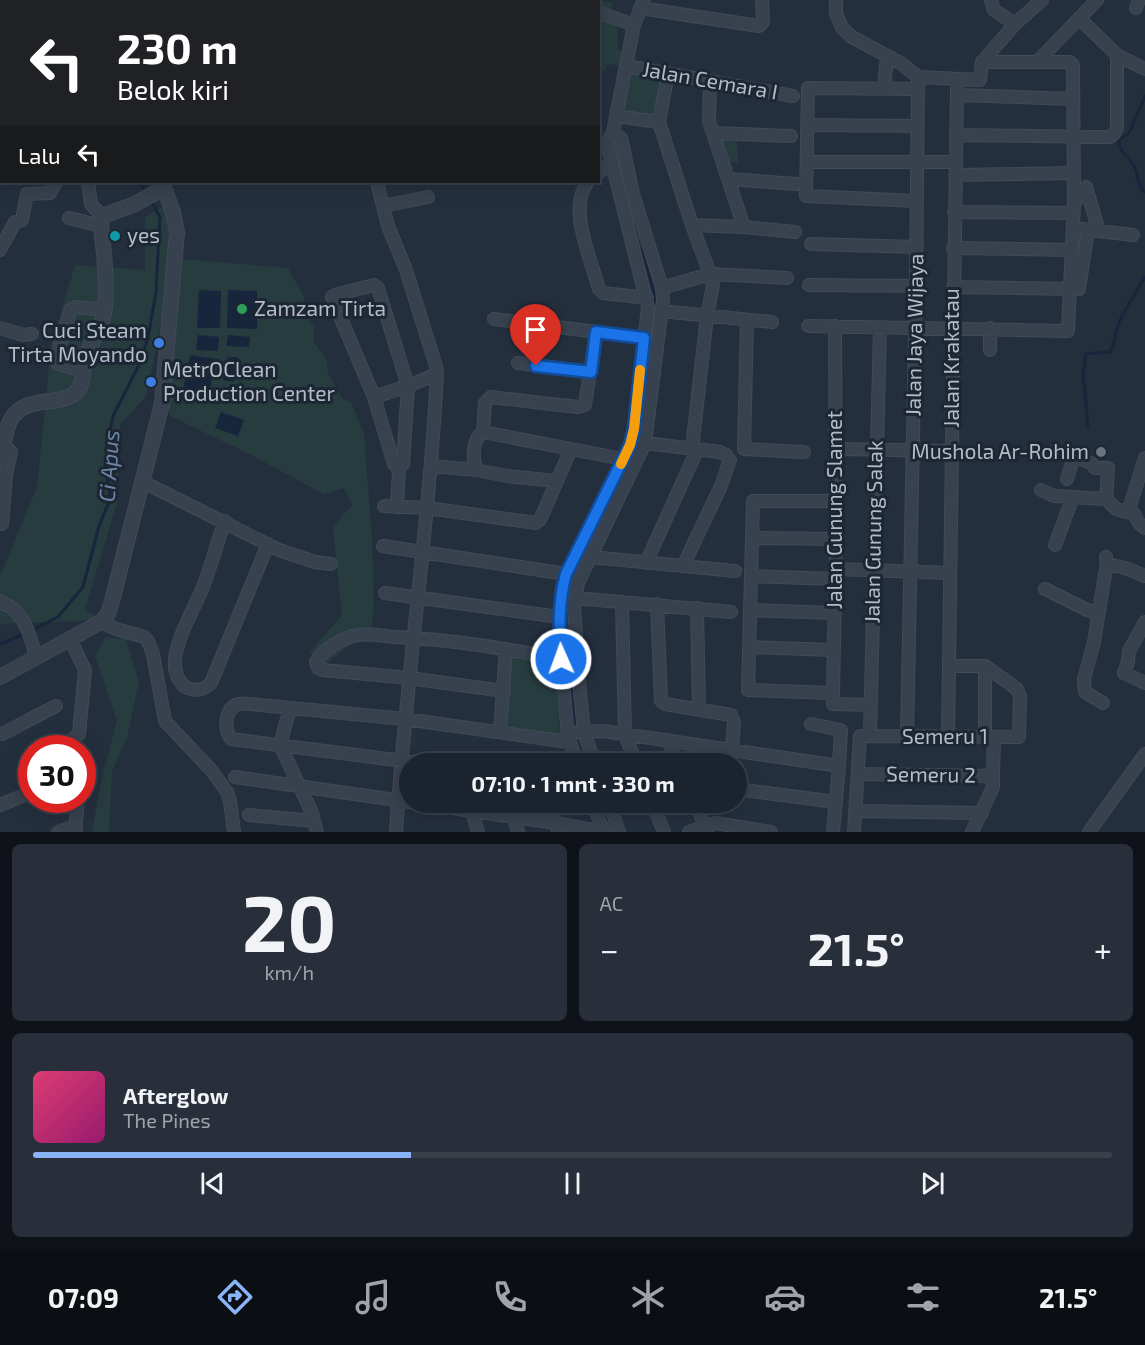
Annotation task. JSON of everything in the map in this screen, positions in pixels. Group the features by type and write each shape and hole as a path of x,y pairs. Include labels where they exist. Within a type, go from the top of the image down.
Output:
{"street":[{"path":"587,753 575,735 579,682 566,606 645,443 661,311 662,288 640,243 611,163 610,138 634,25 642,4 759,26 763,22 762,0"},
{"path":"836,0 836,13 842,28 852,37 905,66 918,83"},
{"path":"990,0 994,10 1015,24"},
{"path":"979,96 982,62 1015,24 1026,6 1042,0"},
{"path":"1037,62 1098,0"},
{"path":"600,13 634,25"},
{"path":"1079,18 1117,55 1145,69"},
{"path":"956,135 1110,137 1117,128 1117,55"},
{"path":"884,88 887,56"},
{"path":"982,62 1070,62 1073,65 1072,250 1075,289"},
{"name":"Jalan Cemara I","path":"627,66 793,96"},
{"path":"646,563 695,449 707,316 713,285 659,122 668,73"},
{"path":"917,201 806,196 808,88 884,88 957,79 980,80"},
{"name":"Jalan Krakatau","path":"948,737 957,79"},
{"path":"710,81 709,121 744,227"},
{"name":"Jalan Jaya Wijaya","path":"907,737 918,83"},
{"path":"957,95 1073,99"},
{"path":"616,116 659,122"},
{"path":"807,124 917,126"},
{"path":"713,133 791,136"},
{"path":"576,753 561,659 566,606 566,574 630,445 634,429 648,307 633,194 610,138"},
{"path":"807,162 917,162 955,168 1074,173"},
{"path":"600,171 611,163"},
{"path":"729,179 796,184"},
{"path":"0,250 15,222 22,220 27,194 50,193 55,183"},
{"path":"2,524 6,475 11,452 2,451 9,419 15,411 28,405 64,398 77,391 87,355 105,310 101,221 91,204 88,183"},
{"path":"377,183 388,226 406,270 437,374 437,467 426,508 402,753"},
{"path":"587,183 581,195 579,215 599,289 603,293 647,298"},
{"path":"0,677 101,622 108,614 162,404 177,232 173,212 161,187 101,221 69,218"},
{"path":"808,326 1068,331 1075,289 1093,230 1086,187 1073,208"},
{"path":"384,206 428,197"},
{"path":"954,212 1073,208"},
{"path":"692,225 795,232"},
{"path":"1073,228 1133,235"},
{"path":"811,244 916,247"},
{"path":"953,248 1072,250"},
{"path":"662,288 710,274 787,278"},
{"path":"397,507 399,469 403,464 408,386 378,288 374,285 332,297 374,397 394,464 399,469"},
{"path":"809,285 916,286"},
{"path":"953,287 1075,289"},
{"path":"72,368 60,365 56,359 71,309 75,307 105,310"},
{"path":"661,311 772,322"},
{"path":"494,319 644,338"},
{"path":"747,320 743,446 747,450 804,452"},
{"name":"Jalan Gunung Slamet","path":"833,693 836,574 835,326"},
{"name":"Jalan Gunung Salak","path":"870,736 880,327"},
{"path":"0,328 23,335 32,334"},
{"path":"990,328 990,350"},
{"path":"477,470 474,452 478,436 483,432 485,403 491,397 582,407 585,405 596,332"},
{"path":"518,363 591,372"},
{"path":"374,397 437,374"},
{"path":"483,432 623,459"},
{"path":"645,443 720,452 729,457 729,464 682,566"},
{"path":"384,507 426,508 536,523 540,520 571,449"},
{"path":"836,449 952,451"},
{"path":"1050,452 1091,463 1096,469 1108,468 1106,499"},
{"path":"1066,479 1074,457"},
{"path":"1128,512 1145,458"},
{"path":"437,467 556,481"},
{"path":"143,482 267,544 308,560 331,564"},
{"path":"1041,490 1054,496 1106,499 1116,509 1136,516 1137,521 1145,528"},
{"path":"1054,545 1073,497"},
{"path":"836,501 753,501 748,690 833,693 833,704 871,705"},
{"path":"225,522 203,586 177,647 174,660 179,681 185,688 196,690 212,683 267,544"},
{"path":"752,538 836,539"},
{"path":"383,546 566,574"},
{"path":"591,557 735,572"},
{"path":"1103,703 1088,696 1084,687 1085,673 1094,642 1106,559 1107,564 1145,576"},
{"path":"751,576 836,574 873,570 950,573"},
{"path":"1045,589 1087,610 1098,613"},
{"path":"386,593 566,606 622,602 731,612"},
{"path":"0,601 14,609 19,616 30,636 36,657"},
{"path":"622,602 625,734 632,753"},
{"path":"657,604 662,701 665,704 731,716 734,722 732,750"},
{"path":"697,608 699,709"},
{"path":"750,610 835,613"},
{"path":"101,622 144,637 148,641 153,654 165,721 212,771 227,792 234,832"},
{"path":"1145,622 1129,651 1124,673 1145,683"},
{"path":"504,691 409,678 323,670 318,668 316,662 320,655 333,645 359,635 413,637 506,649 561,659"},
{"path":"70,639 85,670 78,735"},
{"path":"749,647 834,650"},
{"path":"500,732 506,649"},
{"path":"949,666 985,666 993,781 982,813 972,832"},
{"name":"Semeru 1","path":"870,736 1019,737 1019,692 985,666"},
{"path":"399,760 231,739 225,729 226,722 234,706 240,704 405,719 500,732 575,735 597,730 839,766"},
{"path":"1,734 56,706"},
{"path":"249,815 315,827 312,813 280,746 290,708"},
{"path":"811,724 842,730 833,832"},
{"path":"854,832 860,736 870,736"},
{"path":"668,740 673,753"},
{"path":"1091,830 1145,754"},
{"name":"Semeru 2","path":"858,774 993,781"},
{"path":"235,777 398,801"},
{"path":"396,832 399,787"},
{"path":"747,790 836,802"},
{"path":"0,805 18,798"},
{"path":"855,812 982,813"},
{"path":"58,832 75,829 78,813"},
{"path":"472,813 478,832"},
{"path":"479,813 557,828 603,832 596,813"},
{"path":"552,813 557,828"},
{"path":"613,813 619,832"},
{"path":"656,813 664,832"},
{"path":"699,813 706,829"},
{"path":"514,818 518,832"},
{"path":"689,832 720,824 771,832"}],"green space":[{"path":"600,1 613,2 611,17 617,21 618,50 623,52 621,66 608,64 606,71 600,69"},
{"path":"627,66 668,73 659,122 616,116"},
{"path":"721,140 737,141 738,163 726,161"},
{"path":"166,204 172,275 146,396 120,425 118,500 85,609 100,620 0,624 0,576 37,487 51,346 75,265 145,270 145,218"},
{"path":"181,259 288,268 304,297 304,312 314,327 314,343 327,361 328,374 343,399 351,402 364,434 372,538 374,602 372,628 322,667 310,652 342,615 333,527 352,505 344,488 324,494 170,416 164,386"},
{"path":"106,637 126,639 139,682 127,738 112,771 109,832 92,832 101,781 117,721 95,656"},
{"path":"509,653 554,660 560,734 504,729"}],"water":[{"path":"199,290 221,291 220,328 197,328"},
{"name":"Zamzam Tirta","path":"228,290 257,291 257,329 227,328"},
{"path":"198,335 219,337 218,351 196,350"},
{"path":"228,335 250,337 249,347 226,346"},
{"path":"190,355 216,359 209,395 183,390"},
{"path":"228,357 238,357 234,382 223,380"},
{"path":"221,412 244,420 238,436 215,428"}],"waterway":[{"path":"1145,96 1129,133 1119,139 1120,147 1133,164 1140,186 1145,192"},
{"path":"621,174 637,233"},
{"name":"Ci Apus","path":"141,183 146,193"},
{"name":"Ci Apus","path":"32,630 58,617 83,587 99,526 110,499 106,469 108,440 113,416 139,365 148,338 156,292 160,217 151,201"},
{"path":"642,249 655,296 652,332"},
{"path":"1088,428 1083,373 1086,354 1110,352 1120,320 1145,277"},
{"path":"647,370 650,345"},
{"path":"1101,481 1101,492"},
{"path":"569,585 588,542"},
{"path":"566,630 575,722"},
{"name":"Ci Apus","path":"0,644 26,633"},
{"path":"604,813 611,832"}],"slow traffic":[{"path":"621,464 630,445 634,429 640,370"}],"place":[{"name":"yes","path":"115,236"},
{"name":"Zamzam Tirta","path":"242,309"},
{"name":"Cuci Steam Tirta Moyando","path":"159,343"},
{"name":"MetrOClean Production Center","path":"151,382"},
{"name":"Mushola Ar-Rohim","path":"1101,452"}],"route":[{"path":"536,366 591,372 596,332 644,338 634,429 630,445 566,574 562,588 559,617 561,659"}]}
